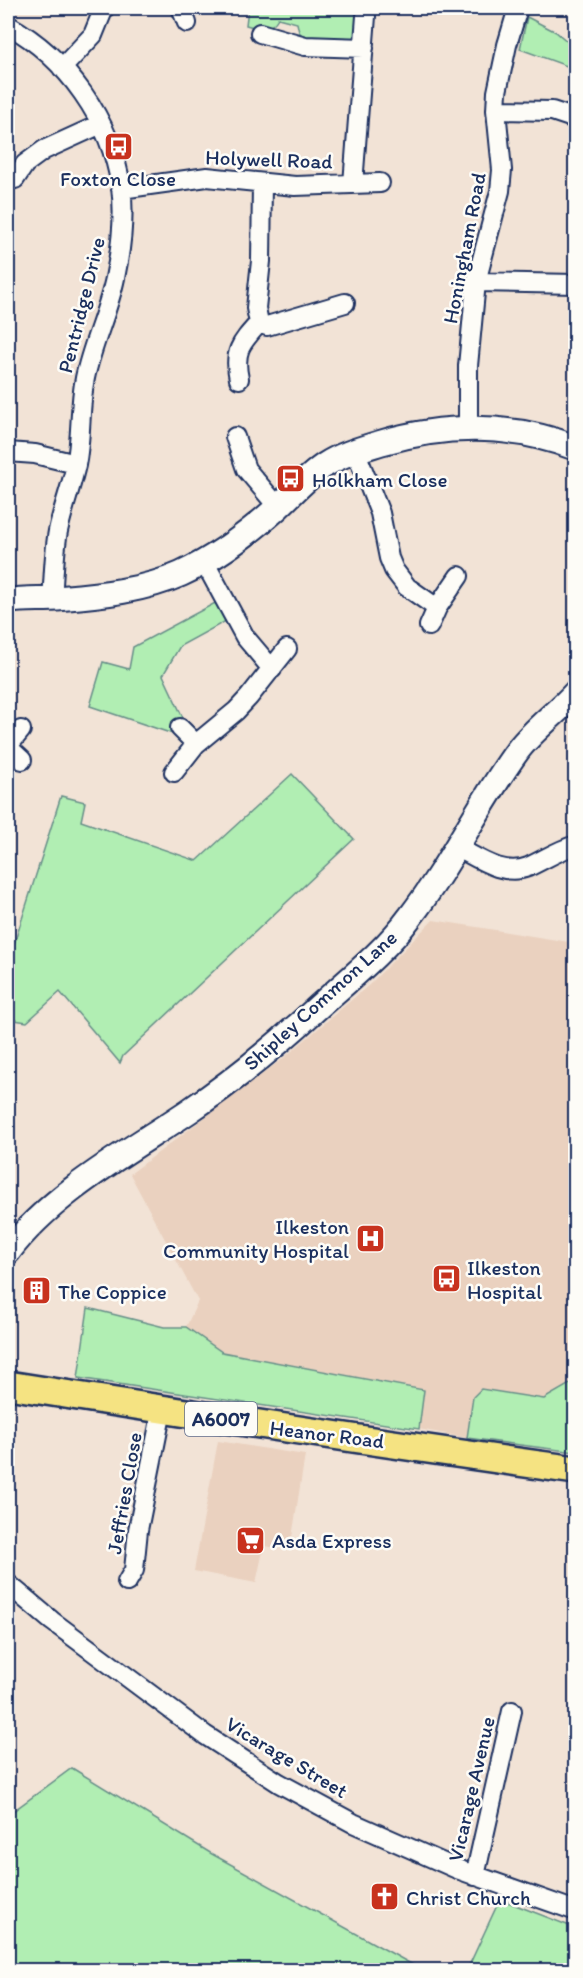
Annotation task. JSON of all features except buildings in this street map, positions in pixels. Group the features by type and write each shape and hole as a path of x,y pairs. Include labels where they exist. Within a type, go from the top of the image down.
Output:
{"main road":[{"name":"Heanor Road","path":"8,1385 162,1410 576,1470"}],"street":[{"path":"62,68 93,34 104,8"},
{"name":"Honingham Road","path":"468,428 468,366 476,282 500,191 502,170 496,110 501,70 518,8"},
{"path":"353,184 366,16"},
{"name":"Pentridge Drive","path":"8,25 39,46 62,68 83,94 102,124 113,152 121,189 123,213 119,254 107,309 84,381 76,464 58,531 52,599"},
{"path":"260,33 285,33 305,46 364,48"},
{"path":"496,110 552,111 576,119"},
{"path":"15,179 25,164 44,150 102,124"},
{"name":"Holywell Road","path":"121,189 207,177 295,186 380,183"},
{"path":"259,323 256,308 261,261 262,184"},
{"path":"476,282 576,284"},
{"path":"259,323 267,326 345,303"},
{"path":"239,379 236,363 237,352 242,341 259,323"},
{"path":"8,601 52,599 132,589 179,575 205,563 232,546 321,468 355,450 408,435 468,428 522,432 576,448"},
{"path":"235,437 246,469 278,507"},
{"path":"355,450 380,513 389,558 394,570 407,587 437,608"},
{"path":"8,452 35,454 76,464"},
{"path":"205,563 246,637 272,669"},
{"path":"429,626 437,608 459,576"},
{"path":"174,772 196,744 236,711 287,649"},
{"name":"Shipley Common Lane","path":"9,1245 55,1203 192,1109 262,1055 371,958 409,919 520,747 576,692"},
{"path":"180,728 196,744"},
{"path":"21,730 8,747 22,760"},
{"path":"456,847 496,867 510,870 526,868 576,845"},
{"name":"Jeffries Close","path":"127,1582 134,1570 138,1530 162,1410"},
{"name":"Vicarage Street","path":"8,1584 52,1621 205,1735 279,1783 354,1823 475,1876 576,1911"},
{"name":"Vicarage Avenue","path":"475,1876 511,1711"}],"shaded area":[{"name":"Ilkeston Community Hospital","path":"433,920 575,943 575,1379 544,1399 481,1389 473,1397 467,1438 419,1429 424,1390 222,1352 186,1327 198,1301 130,1174 285,1057 370,984"},
{"path":"218,1441 305,1455 290,1550 264,1546 256,1583 194,1571"}],"green space":[{"path":"248,8 372,8 351,40 306,38 299,32 297,23 278,18 272,25 264,28 246,25"},
{"path":"527,17 556,32 575,48 575,69 520,49"},
{"path":"217,602 226,621 180,646 163,675 184,720 173,734 90,706 103,662 129,669 133,647"},
{"path":"292,774 354,839 123,1056 120,1063 60,992 27,1022 8,1019 8,963 61,796 85,802 81,821 197,861"},
{"path":"88,1308 164,1327 186,1327 222,1352 424,1390 419,1429 78,1378"},
{"path":"575,1379 575,1452 467,1438 473,1397 481,1389 544,1399"},
{"path":"72,1768 212,1854 422,1970 8,1970 8,1815"},
{"path":"500,1899 575,1928 575,1970 467,1970"}],"place":[{"name":"Foxton Close","path":"118,147"},
{"name":"Holkham Close","path":"291,479"},
{"name":"Ilkeston Community Hospital","path":"370,1238"},
{"name":"Ilkeston Hospital","path":"446,1279"},
{"name":"The Coppice","path":"37,1291"},
{"name":"Asda Express","path":"251,1540"},
{"name":"Christ Church","path":"385,1897"}]}
